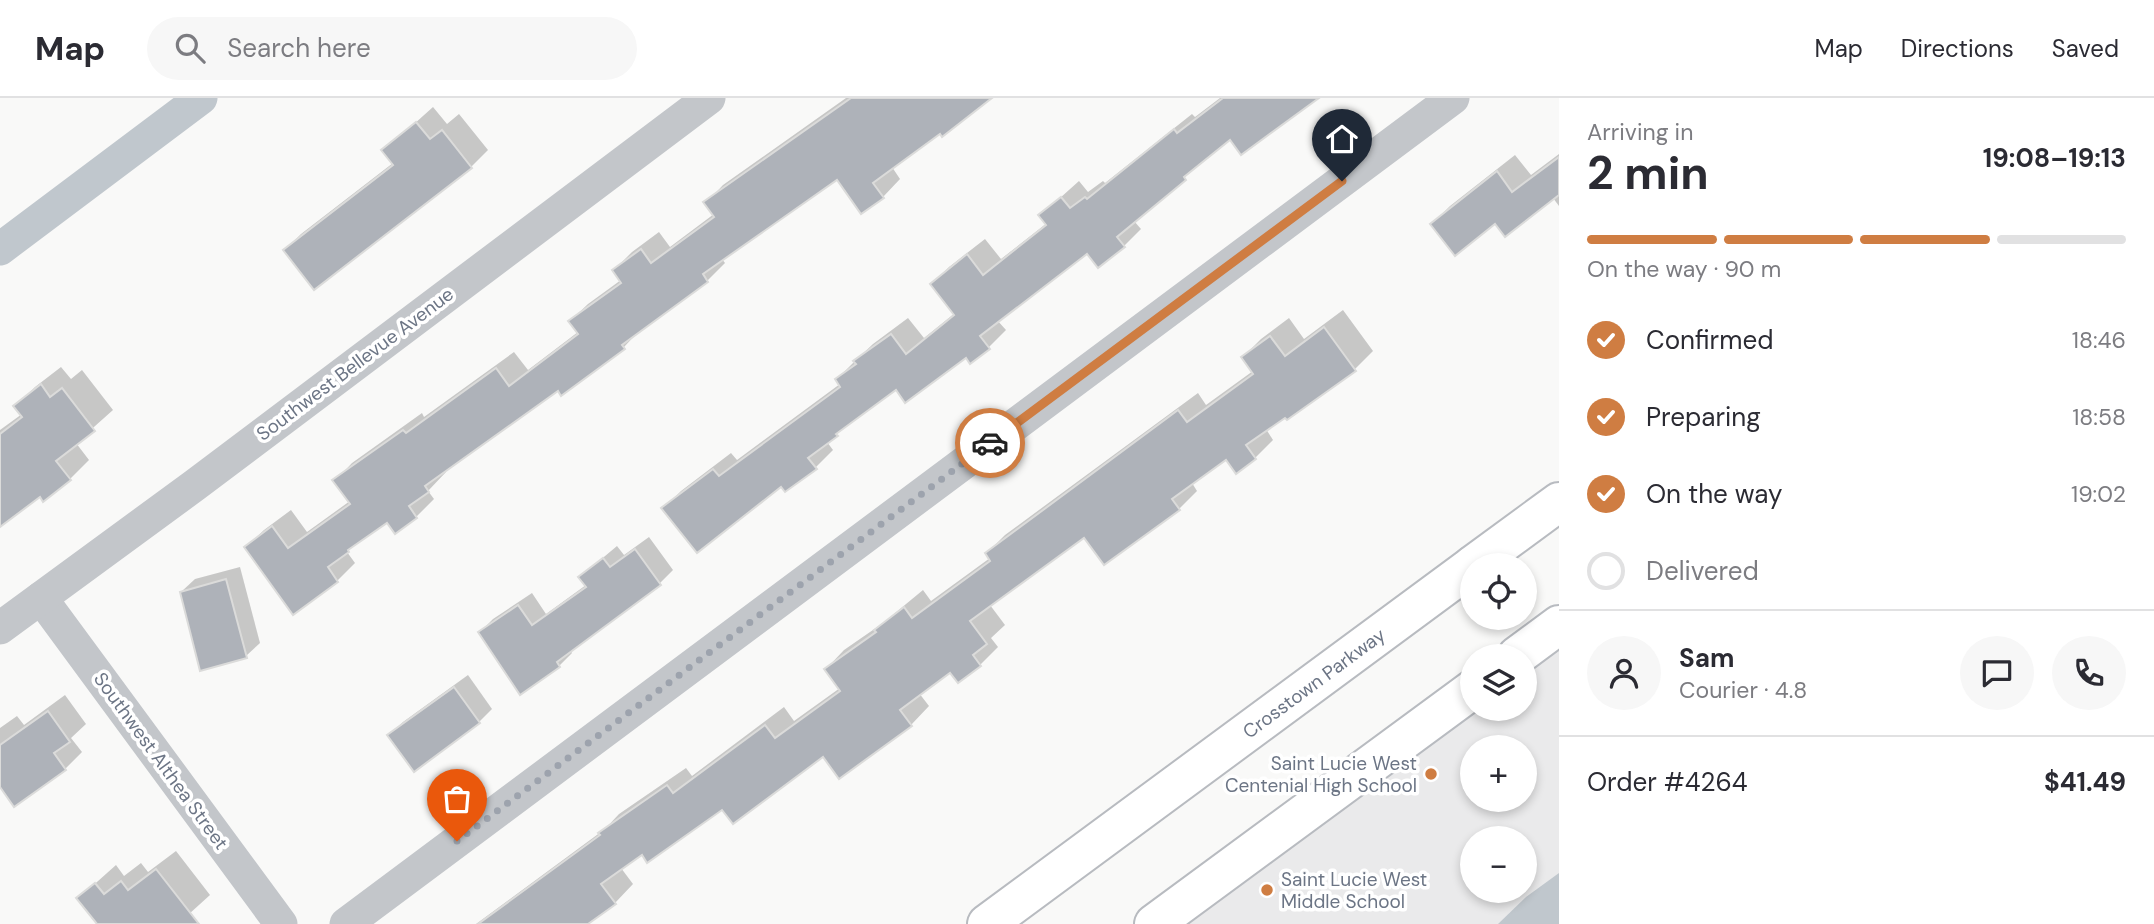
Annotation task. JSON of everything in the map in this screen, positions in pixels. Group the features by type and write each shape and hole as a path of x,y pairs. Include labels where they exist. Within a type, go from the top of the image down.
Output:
{"main road":[{"name":"Crosstown Parkway","path":"1490,553 1559,502"},
{"name":"Crosstown Parkway","path":"987,924 1460,576"},
{"path":"1533,644 1559,625"},
{"path":"1154,924 1460,699"}],"street":[{"name":"Southwest Bellevue Avenue","path":"0,628 195,485 709,98"},
{"path":"346,924 1452,98"},
{"name":"Southwest Althea Street","path":"41,598 281,924"}],"shaded area":[{"name":"Saint Lucie West Centenial High School","path":"1559,649 1559,924 1185,924 1462,721 1537,721 1537,665"},
{"path":"1559,873 1559,924 1498,924 1520,903 1537,903 1537,889"}],"building":[{"path":"851,98 992,98 942,137 940,134 873,183 884,198 861,214 837,180 703,274 708,282 622,345 625,349 561,396 558,391 425,486 429,492 409,506 417,518 395,534 387,523 348,550 349,552 328,567 338,582 293,615 244,547 272,526 288,548 350,504 332,480 403,430 406,433 496,368 509,386 578,334 568,321 621,283 612,270 641,249 651,263 714,217 703,202"},
{"path":"1223,98 1319,98 1241,155 1230,140 1117,237 1125,247 1098,268 1087,254 980,336 990,349 970,364 966,358 905,403 896,390 808,458 817,469 785,492 781,487 697,553 661,508 713,469 719,476 840,387 835,379 856,364 853,361 891,334 906,354 954,315 930,284 967,254 983,275 1046,225 1038,215 1061,197 1070,208 1085,197 1087,199 1174,129 1177,133"},
{"path":"416,122 430,139 442,130 472,168 314,290 283,250 393,165 381,150"},
{"path":"1559,157 1559,195 1505,237 1495,224 1455,256 1430,224 1497,171 1512,192"},
{"path":"1324,327 1356,371 1287,420 1285,418 1246,445 1256,459 1236,474 1226,460 1172,499 1180,510 1104,565 1084,538 970,621 987,644 973,655 981,666 958,683 950,673 900,710 912,726 839,779 823,757 733,824 722,810 647,863 642,855 601,884 616,904 588,924 478,924 600,835 598,833 667,785 673,793 765,725 775,738 840,691 824,669 876,632 874,630 904,607 912,618 990,561 985,553 1178,410 1187,422 1253,374 1241,357 1270,336 1285,356"},
{"path":"41,384 50,397 62,388 95,431 56,461 71,480 43,502 40,497 0,527 0,434 22,417 13,406"},
{"path":"635,549 661,585 557,662 560,667 520,695 478,632 518,605 532,625 586,587 578,577 603,558 610,567"},
{"path":"226,579 247,658 200,671 180,592"},
{"path":"454,687 480,723 414,772 387,735"},
{"path":"48,711 70,742 54,753 66,770 14,807 0,787 0,745"},
{"path":"156,869 199,924 97,924 76,898 95,883 104,894 121,881 128,890"}],"waterway":[{"path":"0,249 201,98"}],"way so far":[{"path":"457,841 990,443"}],"place":[{"name":"Saint Lucie West Centenial High School","path":"1431,774"},
{"name":"Saint Lucie West Middle School","path":"1267,890"}],"route":[{"path":"990,443 1342,181"}]}
